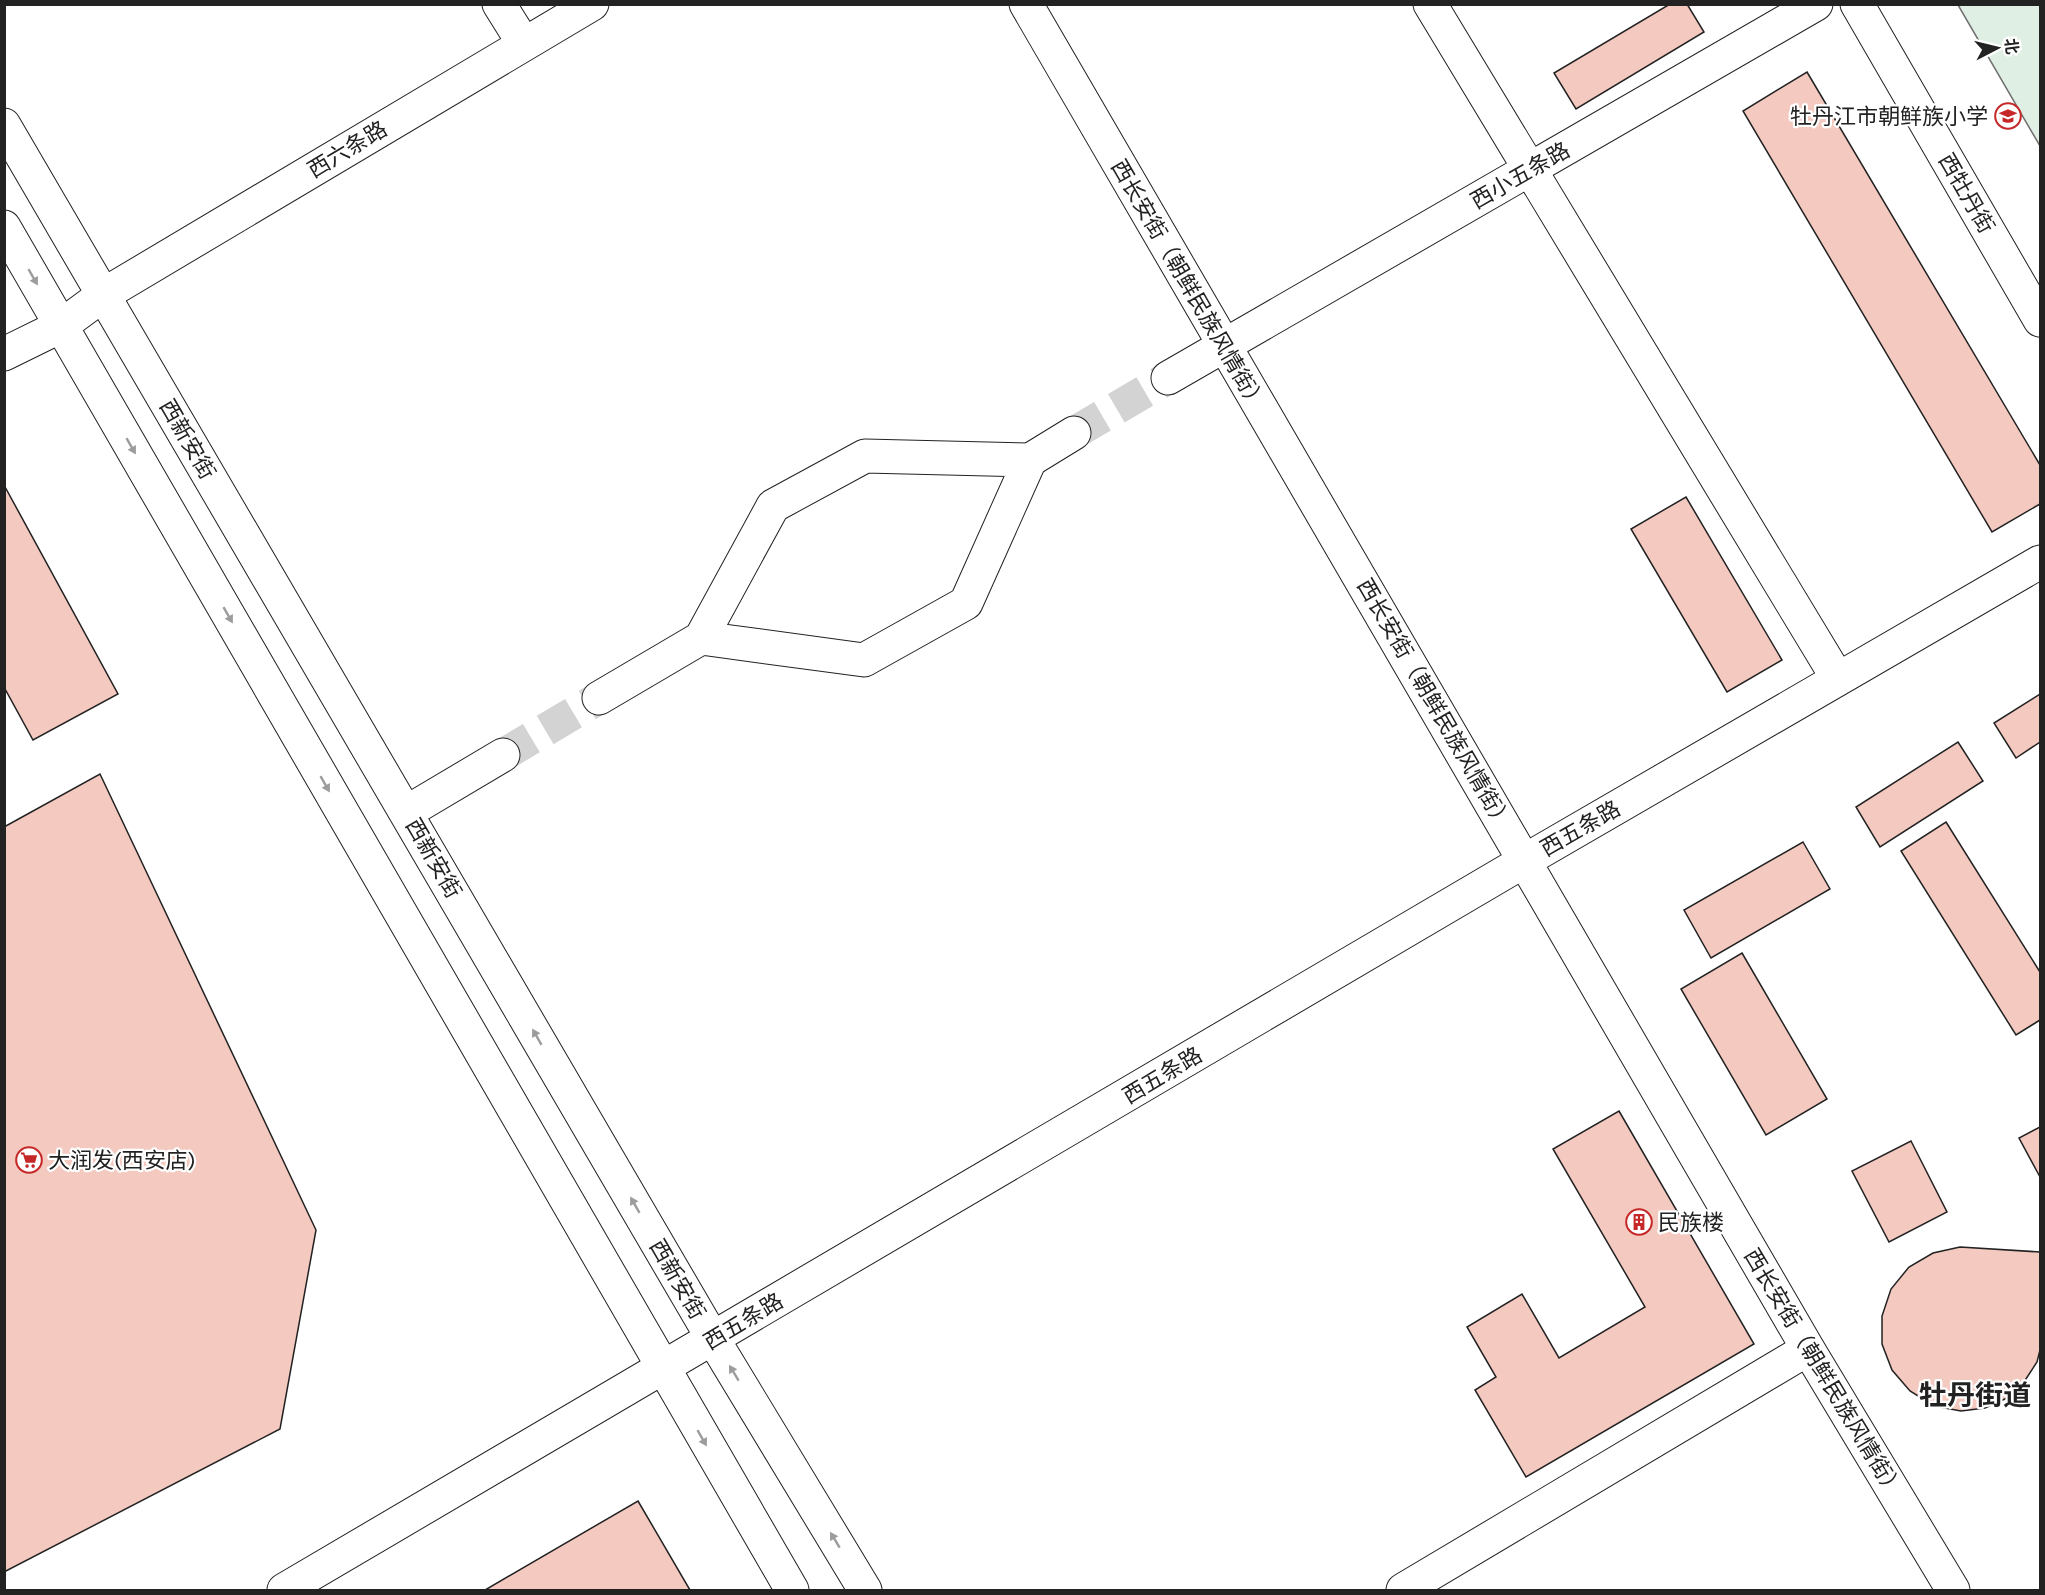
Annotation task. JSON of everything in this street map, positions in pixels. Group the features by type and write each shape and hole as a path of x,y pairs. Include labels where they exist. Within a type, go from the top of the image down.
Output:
{"street":[{"path":"499,4 524,44"},
{"name":"西六条路","path":"4,354 62,326 103,294 592,4"},
{"name":"西长安街（朝鲜民族风情街）","path":"1026,4 1526,860 1808,1349 1953,1590"},
{"path":"1430,4 1838,679"},
{"name":"西小五条路","path":"1168,378 1816,4"},
{"name":"西牡丹街","path":"1857,4 2040,320"},
{"name":"西新安街","path":"4,125 713,1339 865,1590"},
{"path":"4,226 662,1369 792,1590"},
{"path":"599,698 701,638 773,506 865,456 1030,460 1074,434"},
{"path":"701,638 864,660 966,603 1030,460"},
{"name":"西五条路","path":"284,1590 1526,860 2040,562"},
{"path":"407,812 503,755"},
{"path":"1403,1590 1808,1349"}],"green space":[{"path":"1958,5 2040,5 2040,146"}],"building":[{"path":"1670,4 1687,4 1704,32 1576,109 1554,73"},
{"path":"1807,72 2040,465 2040,504 1992,532 1743,111"},
{"path":"4,485 118,694 33,740 4,687"},
{"path":"1686,497 1782,660 1727,692 1631,529"},
{"path":"2040,694 2040,742 2016,758 1994,723"},
{"path":"1958,742 1983,781 1880,847 1856,807"},
{"path":"100,774 316,1230 280,1429 4,1572 4,827"},
{"path":"1946,822 2040,972 2040,1020 2016,1035 1901,851"},
{"path":"1803,842 1830,889 1711,958 1684,910"},
{"path":"1742,953 1827,1099 1766,1135 1681,989"},
{"name":"民族楼","path":"1619,1111 1754,1344 1526,1477 1475,1390 1496,1377 1467,1327 1522,1294 1559,1358 1645,1307 1553,1149"},
{"path":"2040,1127 2040,1177 2019,1138"},
{"path":"1911,1141 1947,1212 1889,1242 1852,1171"},
{"path":"1960,1247 2040,1252 2040,1350 2037,1362 2024,1382 2007,1398 1985,1408 1961,1411 1934,1406 1910,1391 1892,1370 1882,1344 1882,1316 1891,1289 1909,1267 1933,1253"},
{"path":"638,1501 690,1590 485,1590"}],"tunnel":[{"path":"1074,433 1168,378"},
{"path":"503,755 599,698"}],"place":[{"name":"牡丹江市朝鲜族小学","path":"2008,116"},
{"name":"大润发(西安店)","path":"29,1160"},
{"name":"民族楼","path":"1639,1222"}],"district":[{"name":"牡丹街道","path":"1975,1395"}]}
